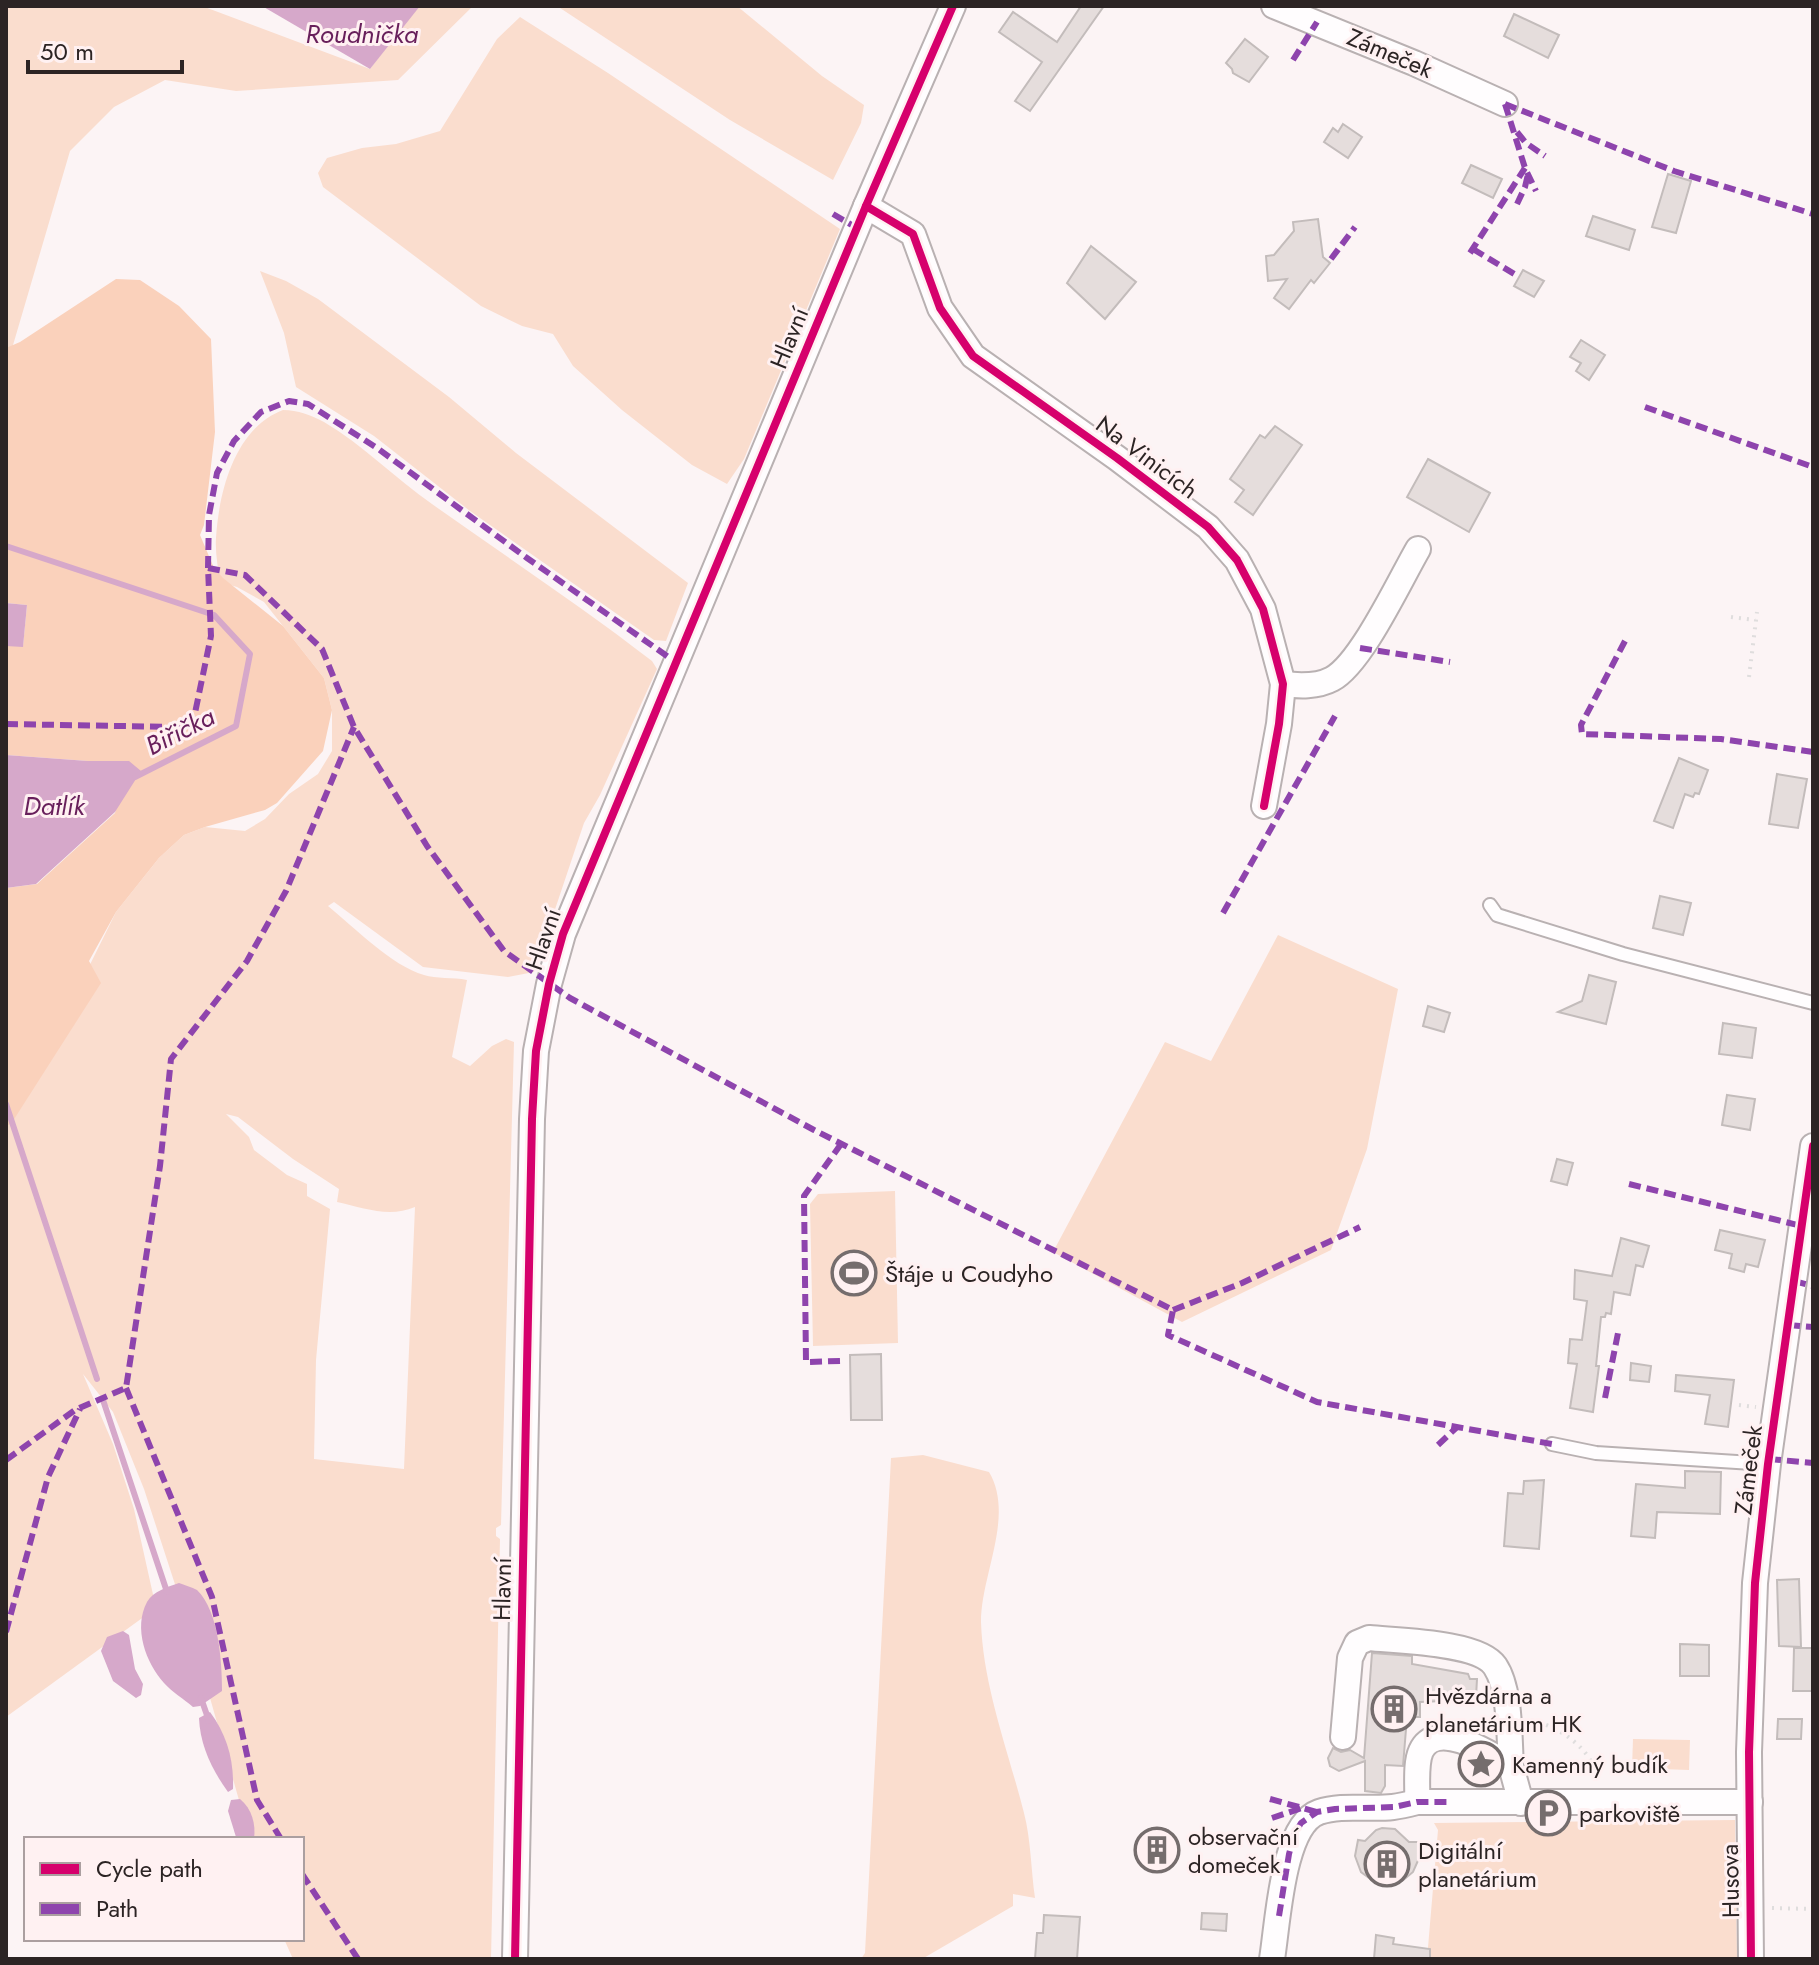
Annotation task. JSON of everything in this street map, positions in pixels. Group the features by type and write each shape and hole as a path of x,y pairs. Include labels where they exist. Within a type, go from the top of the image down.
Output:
{"street":[{"name":"Hlavní","path":"515,1959 532,1119 536,1051 549,984 563,934 866,206 953,6"},
{"name":"Zámeček","path":"1274,6 1505,104"},
{"name":"Na Vinicích","path":"866,206 913,234 940,308 973,356 1208,527 1237,560 1263,609 1283,684 1264,806"},
{"path":"1283,684 1302,686 1331,680 1349,666 1418,549"},
{"name":"Zámeček","path":"1750,1802 1755,1586 1768,1464 1813,1146"},
{"path":"1343,1737 1350,1658 1357,1643 1369,1638 1460,1648 1483,1654 1496,1667 1503,1687 1511,1766 1521,1803"},
{"path":"1417,1802 1419,1754 1427,1742 1436,1738 1469,1742 1511,1766"},
{"path":"1272,1959 1289,1854 1301,1823 1317,1812 1394,1807 1417,1802 1750,1802"},
{"name":"Husova","path":"1750,1802 1751,1959"}],"lane":[{"path":"1491,911 1623,954 1813,1003"},
{"path":"1552,1444 1596,1453 1768,1464"}],"path":[{"path":"1749,677 1757,612"},
{"path":"1731,617 1755,620"},
{"path":"1507,1714 1554,1728 1583,1750 1596,1770 1599,1802"},
{"path":"1750,1908 1813,1909"}],"shaded area":[{"path":"6,6 202,6 370,69 416,6 473,6 398,80 236,91 165,80 114,107 70,151 6,369"},
{"path":"557,6 737,6 822,76 864,105 861,123 833,180 730,120"},
{"path":"520,17 840,229 744,459 727,484 692,465 622,410 573,366 553,334 522,326 481,306 323,187 318,173 327,158 362,148 396,144 440,131 497,39"},
{"path":"260,271 318,299 688,583 666,641 654,640 470,511 374,436 296,387 284,333"},
{"path":"116,279 140,280 179,306 211,339 215,432 204,525 200,535 214,568 283,626 324,678 332,710 323,751 277,803 265,810 184,835 159,858 116,912 89,961 101,983 11,1124 6,1126 6,888 37,884 115,813 129,761 6,755 6,646 23,646 27,605 6,603 6,348"},
{"path":"283,410 304,413 324,422 432,504 652,661 657,669 600,795 584,823 534,972 508,977 423,967 334,902 328,906 386,955 412,970 429,976 467,980 452,1057 470,1066 492,1046 506,1039 514,1042 501,1525 496,1528 496,1536 500,1539 491,1959 293,1959 285,1941 304,1941 304,1837 249,1837 197,1652 144,1489 113,1412 83,1374 113,1444 134,1509 156,1608 6,1717 6,1126 11,1124 116,912 159,858 184,835 205,827 245,831 265,819 289,794 318,774 332,751 332,710 324,678 264,602 237,587 220,582 216,538 221,501 233,463 253,431","holes":["226,1114 238,1117 339,1189 337,1202 386,1212 415,1207 404,1469 314,1459 316,1360 330,1209 307,1196 307,1184 287,1175 254,1150 249,1137"]},
{"path":"1278,935 1398,989 1367,1149 1331,1250 1182,1322 1053,1252 1165,1042 1211,1061"},
{"name":"Štáje u Coudyho","path":"895,1191 898,1343 813,1346 810,1204 818,1194"},
{"path":"923,1455 989,1472 996,1489 998,1526 982,1604 983,1646 991,1694 1026,1823 1035,1898 1013,1894 1013,1906 922,1959 861,1959 865,1953 891,1458"},
{"path":"1633,1739 1690,1740 1689,1770 1632,1768"},
{"path":"1735,1820 1737,1959 1427,1959 1438,1830 1434,1823"}],"water":[{"name":"Roudnička","path":"262,6 420,6 370,69"},
{"path":"6,603 27,605 23,647 6,646"},
{"name":"Datlík","path":"6,755 129,761 141,771 115,812 36,884 6,888"},
{"path":"179,1583 197,1590 204,1599 215,1624 220,1652 222,1691 200,1706 193,1707 158,1675 147,1655 141,1634 147,1602 161,1590"},
{"path":"123,1631 129,1635 135,1669 143,1684 141,1695 136,1698 113,1681 101,1651 107,1637"},
{"path":"210,1712 221,1730 231,1758 233,1789 228,1792 204,1747 199,1718"},
{"path":"240,1799 248,1807 254,1837 236,1837 228,1811 231,1800"}],"building":[{"path":"1081,6 1104,6 1030,111 1015,101 1042,62 999,32 1013,12 1057,42"},
{"path":"1514,14 1559,35 1548,58 1504,36"},
{"path":"1245,39 1268,57 1249,82 1233,73 1226,63"},
{"path":"1343,124 1362,137 1348,158 1324,142 1333,128 1338,132"},
{"path":"1471,165 1502,179 1493,198 1462,183"},
{"path":"1668,174 1691,181 1676,233 1652,227"},
{"path":"1593,216 1635,230 1629,250 1586,236"},
{"path":"1318,219 1323,257 1330,263 1314,283 1311,280 1289,309 1274,298 1287,279 1268,281 1266,256 1274,255 1294,231 1293,222"},
{"path":"1091,246 1136,282 1105,319 1067,283"},
{"path":"1523,270 1544,281 1534,297 1514,286"},
{"path":"1581,340 1605,355 1589,380 1576,371 1581,363 1570,357"},
{"path":"1275,426 1302,445 1253,515 1235,502 1244,490 1230,479 1260,435 1265,438"},
{"path":"1428,459 1490,493 1469,532 1407,497"},
{"path":"1679,758 1708,770 1699,794 1695,793 1693,797 1685,794 1673,828 1654,821"},
{"path":"1777,774 1807,779 1798,828 1769,824"},
{"path":"1660,896 1691,903 1683,935 1653,928"},
{"path":"1589,975 1616,982 1606,1024 1558,1012 1582,1001"},
{"path":"1428,1006 1450,1013 1444,1032 1423,1026"},
{"path":"1723,1023 1756,1028 1752,1058 1719,1054"},
{"path":"1727,1095 1755,1099 1750,1130 1722,1125"},
{"path":"1557,1159 1573,1163 1567,1185 1551,1181"},
{"path":"1720,1230 1765,1240 1758,1267 1746,1264 1744,1272 1729,1268 1732,1254 1715,1250"},
{"path":"1621,1238 1649,1246 1643,1267 1636,1265 1630,1295 1614,1292 1611,1314 1601,1317 1593,1412 1570,1408 1577,1364 1568,1363 1570,1339 1582,1340 1587,1301 1574,1299 1575,1270 1612,1276"},
{"path":"881,1354 882,1420 851,1420 850,1355"},
{"path":"1631,1363 1651,1366 1649,1382 1630,1380"},
{"path":"1676,1375 1734,1380 1728,1427 1705,1424 1710,1395 1675,1391"},
{"path":"1685,1471 1721,1472 1720,1514 1657,1512 1655,1538 1631,1536 1636,1484 1685,1488"},
{"path":"1544,1480 1539,1549 1504,1546 1508,1493 1523,1494 1524,1481"},
{"path":"1799,1579 1801,1647 1779,1646 1777,1580"},
{"path":"1680,1644 1709,1645 1709,1676 1680,1676"},
{"path":"1794,1648 1813,1648 1813,1691 1793,1691"},
{"name":"Hvězdárna a planetárium HK","path":"1372,1653 1412,1656 1412,1664 1468,1674 1470,1679 1477,1679 1476,1697 1420,1702 1420,1717 1407,1717 1403,1766 1385,1765 1385,1786 1381,1793 1365,1791 1365,1761 1339,1771 1330,1766 1328,1758 1333,1748 1341,1752 1350,1750 1364,1758"},
{"path":"1778,1719 1802,1719 1801,1739 1777,1739"},
{"name":"observační domeček","path":"1152,1828 1168,1830 1163,1862 1147,1860"},
{"name":"Digitální planetárium","path":"1382,1828 1395,1829 1409,1842 1418,1842 1420,1856 1413,1872 1402,1881 1387,1885 1361,1872 1355,1856 1358,1840 1365,1841"},
{"path":"1202,1913 1227,1914 1226,1931 1201,1929"},
{"path":"1044,1915 1080,1917 1077,1959 1035,1959 1037,1933 1043,1933"},
{"path":"1376,1935 1394,1938 1393,1944 1430,1949 1430,1959 1374,1959"}],"waterway":[{"name":"Biřička","path":"6,546 214,615 250,654 236,726 135,777"},
{"path":"6,1104 97,1379"},
{"path":"103,1400 167,1592"},
{"path":"201,1698 209,1721"}],"marked path":[{"path":"1293,60 1317,22"},
{"path":"1505,104 1674,171 1813,214"},
{"path":"1505,104 1525,168 1536,191"},
{"path":"1517,132 1526,143 1545,156"},
{"path":"1470,253 1525,168"},
{"path":"1517,204 1528,174"},
{"path":"833,214 857,228"},
{"path":"1331,259 1355,227"},
{"path":"1473,249 1516,275"},
{"path":"6,724 178,727 191,721 211,636 209,515 217,473 234,441 261,412 289,401 308,404 377,448 677,663"},
{"path":"1645,407 1813,467"},
{"path":"208,568 245,575 322,649 354,727 427,846 504,951 570,998 814,1130 1173,1310 1168,1335 1317,1402 1552,1444"},
{"path":"1625,641 1581,725 1582,734 1721,739 1813,752"},
{"path":"1360,648 1450,662"},
{"path":"1223,913 1335,716"},
{"path":"6,1460 75,1410 126,1388 160,1166 171,1059 247,961 286,891 354,727"},
{"path":"840,1361 806,1362 804,1196 841,1144"},
{"path":"1629,1184 1802,1226"},
{"path":"1173,1310 1242,1283 1360,1227"},
{"path":"1794,1281 1813,1286"},
{"path":"1788,1325 1813,1327"},
{"path":"1605,1398 1618,1333"},
{"path":"126,1388 212,1597 257,1800 280,1837"},
{"path":"6,1632 48,1477 80,1409"},
{"path":"1438,1445 1456,1428"},
{"path":"1769,1459 1813,1463"},
{"path":"1270,1799 1317,1812"},
{"path":"1279,1916 1294,1835 1301,1823 1317,1812 1394,1807 1417,1802 1450,1802"},
{"path":"1272,1818 1302,1808"},
{"path":"304,1877 358,1959"}],"cycle path":[{"path":"515,1959 532,1119 536,1051 549,984 563,934 866,206 953,6"},
{"path":"866,206 913,234 940,308 973,356 1208,527 1237,560 1263,609 1283,684 1264,806"},
{"path":"1751,1959 1749,1752 1755,1583 1768,1464 1813,1146"}],"place":[{"name":"Štáje u Coudyho","path":"854,1273"},
{"name":"Hvězdárna a planetárium HK","path":"1394,1709"},
{"name":"Kamenný budík","path":"1481,1764"},
{"name":"parkoviště","path":"1548,1813"},
{"name":"observační domeček","path":"1157,1850"},
{"name":"Digitální planetárium","path":"1387,1864"}]}
